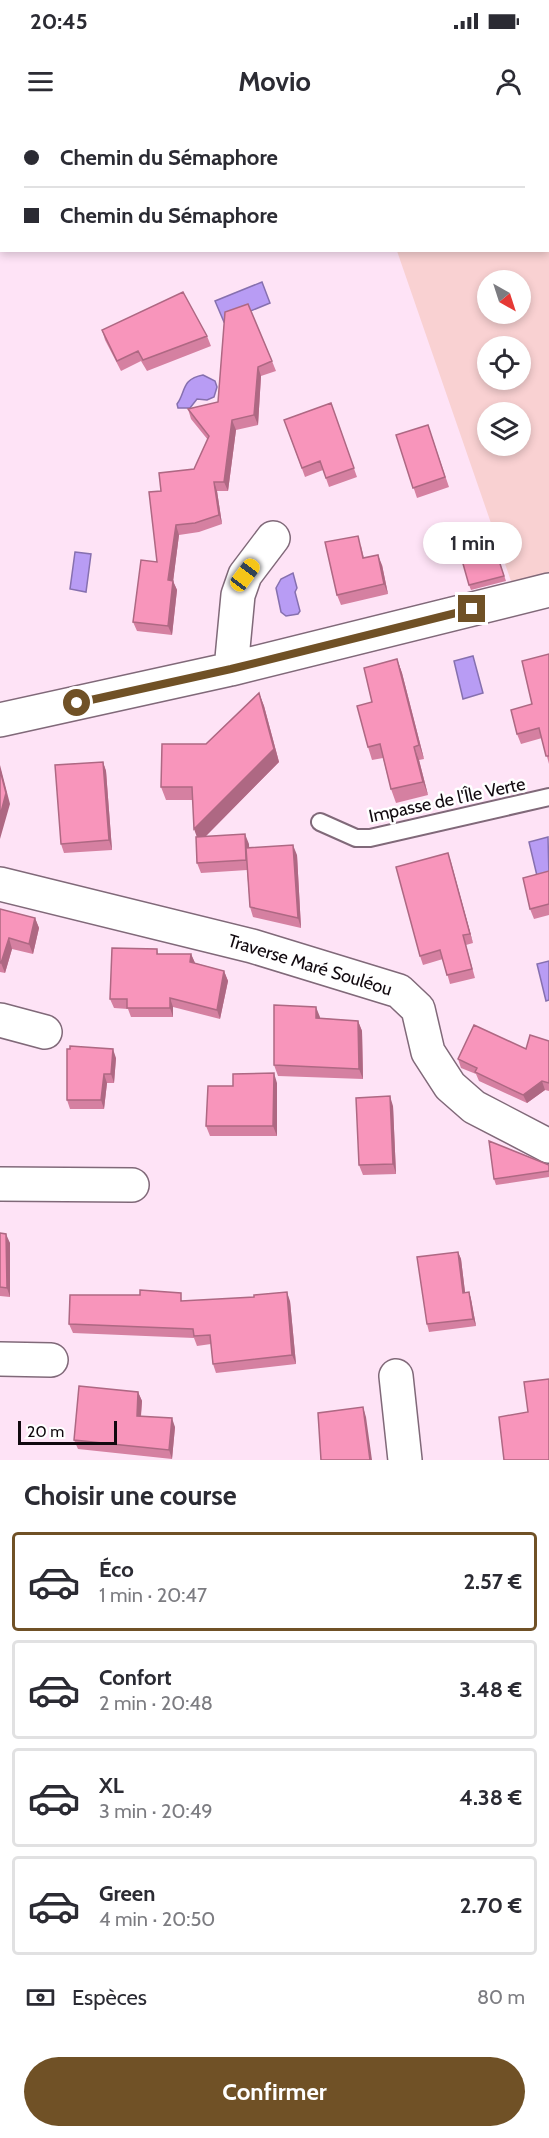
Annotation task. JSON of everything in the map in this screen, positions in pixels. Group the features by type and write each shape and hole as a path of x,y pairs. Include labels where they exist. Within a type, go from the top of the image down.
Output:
{"street":[{"path":"231,669 238,595 245,575 273,538"},
{"path":"0,720 231,669 549,590"},
{"name":"Traverse Maré Souléou","path":"0,884 252,946 399,991 418,1009 428,1052 450,1086 474,1107 549,1146"},
{"path":"0,1020 45,1032"},
{"path":"0,1184 132,1185"},
{"path":"0,1359 51,1360"},
{"path":"396,1376 405,1460"}],"lane":[{"name":"Impasse de l'Île Verte","path":"320,822 356,838 370,838 549,797"}],"shaded area":[{"path":"397,252 549,252 549,575 512,584"},
{"path":"262,282 270,303 224,322 215,301"},
{"path":"203,375 215,381 217,387 214,397 207,400 197,399 190,408 178,408 177,404 187,383"},
{"path":"75,552 91,554 86,592 70,589"},
{"path":"293,573 300,611 298,614 286,616 281,612 276,588 281,579"},
{"path":"473,656 483,693 463,699 454,661"},
{"path":"548,837 549,877 538,880 529,842"},
{"path":"549,961 549,1000 546,1001 537,964"}],"building":[{"path":"183,292 207,336 143,360 138,351 117,361 102,330"},
{"path":"248,304 272,361 258,367 254,415 232,420 224,482 214,482 219,515 195,523 176,525 168,580 173,581 168,626 133,622 141,560 157,562 149,492 161,491 159,473 194,469 209,436 188,409 218,402 225,312"},
{"path":"331,403 354,468 326,478 320,461 302,468 284,420"},
{"path":"428,425 445,477 413,488 396,435"},
{"path":"358,536 363,558 378,555 384,584 337,595 325,542"},
{"path":"491,536 504,576 469,585 458,546"},
{"path":"549,654 549,756 546,756 539,728 517,734 511,710 532,704 522,661"},
{"path":"397,659 419,745 414,747 423,782 391,789 380,744 368,747 357,706 372,702 364,668"},
{"path":"259,693 274,749 194,829 192,787 161,787 162,744 206,744"},
{"path":"103,762 109,840 61,844 55,765"},
{"path":"0,770 6,793 0,816"},
{"path":"245,834 246,860 197,863 196,837"},
{"path":"293,845 298,918 250,907 246,848"},
{"path":"448,853 470,934 463,935 472,969 447,975 440,950 420,956 396,867"},
{"path":"549,871 549,904 530,909 523,878"},
{"path":"0,909 35,918 29,944 9,938 1,963 0,963"},
{"path":"112,948 157,949 157,954 191,954 190,962 224,971 217,1010 170,998 170,1008 127,1008 127,999 110,999"},
{"path":"274,1005 316,1007 316,1018 358,1021 359,1069 274,1065"},
{"path":"474,1025 526,1049 530,1035 549,1041 549,1083 542,1081 523,1095 475,1072 477,1068 458,1059"},
{"path":"70,1046 113,1049 111,1074 104,1074 101,1100 67,1100 67,1049 70,1049"},
{"path":"274,1073 273,1126 206,1126 208,1086 233,1086 233,1074"},
{"path":"390,1096 393,1164 359,1165 356,1098"},
{"path":"489,1141 549,1165 549,1171 494,1179"},
{"path":"0,1233 6,1234 7,1288 0,1287"},
{"path":"458,1252 463,1293 469,1292 473,1319 427,1324 417,1257"},
{"path":"140,1290 181,1293 181,1301 254,1297 254,1295 287,1292 292,1355 213,1364 210,1335 194,1336 193,1329 69,1324 70,1295 140,1295"},
{"path":"549,1379 549,1460 504,1460 499,1417 528,1412 524,1382"},
{"path":"79,1386 138,1392 137,1416 172,1418 169,1450 74,1440"},
{"path":"363,1407 370,1460 321,1460 318,1413"}],"route":[{"path":"77,703 231,669 472,609"}]}
